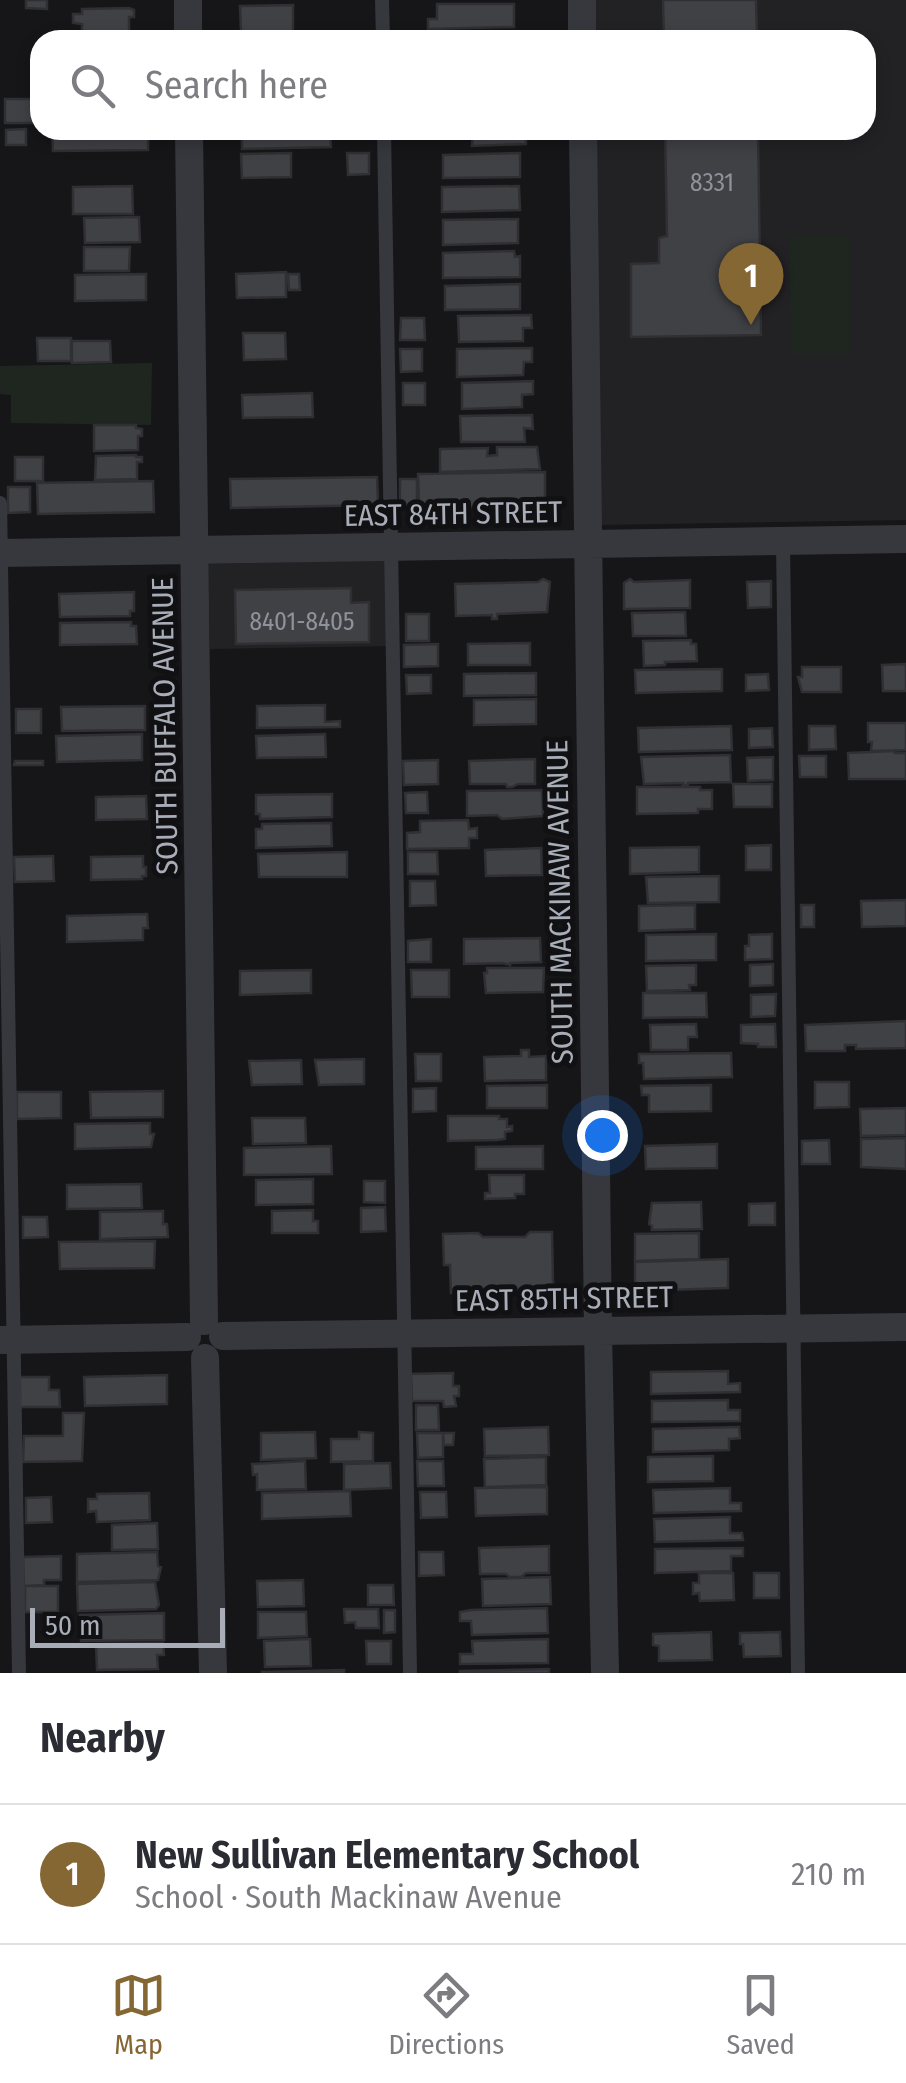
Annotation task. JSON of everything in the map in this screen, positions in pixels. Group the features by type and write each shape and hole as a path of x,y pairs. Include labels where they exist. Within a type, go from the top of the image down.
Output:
{"street":[{"path":"188,0 188,30"},
{"path":"582,0 582,30"},
{"name":"SOUTH BUFFALO AVENUE","path":"189,140 213,1673"},
{"name":"SOUTH MACKINAW AVENUE","path":"583,140 606,1673"},
{"name":"EAST 84TH STREET","path":"0,553 906,540"},
{"name":"EAST 85TH STREET","path":"7,1340 906,1327"}],"lane":[{"path":"382,0 382,30"},
{"path":"384,140 410,1673"},
{"path":"0,503 7,1340 19,1673"},
{"path":"783,542 798,1673"}],"shaded area":[{"path":"592,0 906,0 906,520 599,525 594,140 876,140 876,30 593,30"},
{"path":"849,235 850,354 791,354 789,236"},
{"path":"152,363 151,425 11,423 11,395 0,394 0,366"},
{"path":"391,560 393,646 210,649 208,564"}],"building":[{"path":"26,0 47,0 47,9 26,8"},
{"path":"663,0 756,0 757,30 664,30"},
{"path":"437,4 514,4 514,27 428,29 428,19 437,19"},
{"path":"293,5 293,30 241,30 240,6"},
{"path":"129,8 134,10 134,17 129,17 129,30 82,30 82,24 73,23 73,14 82,14 82,9"},
{"path":"5,99 30,99 30,123 5,123"},
{"path":"26,129 26,145 6,145 6,130"},
{"path":"52,140 148,140 148,150 53,151"},
{"path":"242,140 331,140 331,147 242,149"},
{"path":"472,140 526,140 526,144 472,146"},
{"path":"665,140 758,140 761,335 631,337 631,264 659,263 659,238 667,236"},
{"path":"291,153 291,177 242,178 241,154"},
{"path":"347,153 369,153 369,174 348,175"},
{"path":"520,153 520,177 443,178 443,155"},
{"path":"132,186 133,214 73,214 73,187"},
{"path":"519,186 520,210 442,212 442,187"},
{"path":"139,217 140,242 85,243 84,218"},
{"path":"518,219 518,243 443,245 443,220"},
{"path":"84,247 130,247 129,271 84,271"},
{"path":"514,251 515,257 520,256 520,277 443,278 443,253"},
{"path":"286,272 286,297 237,298 236,274"},
{"path":"146,274 146,300 75,301 75,275"},
{"path":"288,274 299,274 300,290 289,290"},
{"path":"520,284 520,309 445,310 445,286"},
{"path":"531,315 532,328 523,328 523,341 459,342 458,316"},
{"path":"401,318 424,318 425,340 400,340"},
{"path":"243,333 285,333 286,359 244,360"},
{"path":"37,338 71,338 71,361 38,361"},
{"path":"72,341 110,341 111,362 72,363"},
{"path":"532,348 532,362 524,362 523,375 457,377 457,349"},
{"path":"400,349 422,349 422,371 401,372"},
{"path":"533,381 533,394 522,395 522,407 462,409 462,383"},
{"path":"403,383 425,383 425,405 403,405"},
{"path":"312,393 313,417 243,418 242,395"},
{"path":"532,415 533,429 524,428 525,442 461,442 460,416"},
{"path":"94,425 136,425 142,429 138,450 94,451"},
{"path":"497,447 537,447 540,469 440,472 440,449 488,448 487,456 497,455"},
{"path":"96,456 142,457 142,462 137,462 137,479 95,480"},
{"path":"15,457 43,457 43,481 15,481"},
{"path":"545,472 545,506 419,508 418,474"},
{"path":"377,477 378,505 231,508 230,479"},
{"path":"400,479 417,479 417,507 400,507"},
{"path":"153,481 154,512 38,514 37,483"},
{"path":"8,487 30,487 30,512 8,513"},
{"path":"543,579 550,582 547,612 497,614 497,619 492,619 492,615 456,616 455,584"},
{"path":"630,579 690,580 690,608 624,609 624,583"},
{"path":"771,581 771,607 748,608 747,582"},
{"path":"351,588 351,603 369,602 369,642 236,644 235,590"},
{"path":"134,592 134,611 130,611 130,616 60,617 59,594"},
{"path":"685,612 686,636 633,636 632,613"},
{"path":"406,614 429,614 429,641 406,641"},
{"path":"131,622 131,626 136,626 137,644 60,645 60,623"},
{"path":"691,640 691,644 696,644 697,661 644,666 643,641"},
{"path":"530,643 530,665 468,665 468,644"},
{"path":"438,644 438,666 404,667 404,645"},
{"path":"906,664 906,691 883,691 882,665"},
{"path":"802,667 841,667 841,692 802,692 798,677 802,677"},
{"path":"722,669 722,691 636,693 635,670"},
{"path":"536,673 536,695 464,696 464,674"},
{"path":"768,674 769,690 746,691 746,675"},
{"path":"406,675 431,675 431,693 407,694"},
{"path":"536,699 536,724 474,725 474,700"},
{"path":"325,705 325,722 340,721 340,727 257,728 257,706"},
{"path":"145,706 145,730 62,731 61,707"},
{"path":"16,709 41,709 41,733 16,733"},
{"path":"868,723 906,723 906,750 871,751"},
{"path":"731,726 732,750 639,752 638,728"},
{"path":"809,726 835,726 836,749 809,750"},
{"path":"772,728 773,747 749,748 749,729"},
{"path":"142,734 142,760 57,762 56,736"},
{"path":"325,734 326,757 257,758 256,736"},
{"path":"848,753 906,753 906,779 849,779"},
{"path":"730,755 731,782 644,784 641,757"},
{"path":"799,756 826,756 826,777 800,777"},
{"path":"773,757 773,780 748,781 747,758"},
{"path":"535,759 535,784 470,784 469,761"},
{"path":"438,760 438,784 404,785 403,761"},
{"path":"15,761 43,761 43,765 14,765"},
{"path":"733,784 772,784 772,807 734,807"},
{"path":"637,787 712,790 712,809 698,809 698,813 637,814"},
{"path":"542,790 543,816 467,816 467,791"},
{"path":"427,792 428,813 406,813 405,793"},
{"path":"332,794 332,817 260,819 260,814 256,814 256,795"},
{"path":"146,796 147,819 96,820 96,797"},
{"path":"468,820 469,829 477,828 477,838 469,838 469,848 407,849 407,833 420,832 420,821"},
{"path":"331,823 332,846 256,848 256,829 262,829 262,824"},
{"path":"771,845 771,870 746,870 746,846"},
{"path":"699,847 699,872 630,874 630,848"},
{"path":"541,848 542,875 486,876 485,850"},
{"path":"347,852 347,877 259,877 258,854"},
{"path":"408,852 437,852 438,874 408,874"},
{"path":"53,856 54,881 15,882 14,857"},
{"path":"143,856 146,876 142,879 91,880 91,857"},
{"path":"719,876 719,902 648,903 646,877"},
{"path":"410,881 435,881 436,905 410,906"},
{"path":"906,900 906,926 862,927 861,901"},
{"path":"695,905 695,929 639,931 639,906"},
{"path":"801,905 814,905 814,927 801,927"},
{"path":"147,914 148,928 143,928 143,940 67,942 67,916"},
{"path":"716,934 716,960 646,961 646,935"},
{"path":"772,934 772,959 745,960 749,935"},
{"path":"540,938 541,962 464,964 464,939"},
{"path":"431,939 431,962 408,962 408,941"},
{"path":"773,964 773,985 750,986 750,965"},
{"path":"696,965 696,985 689,985 690,990 647,991 646,966"},
{"path":"487,968 544,968 543,992 486,993"},
{"path":"311,970 311,993 240,995 240,971"},
{"path":"411,970 449,970 449,997 412,997"},
{"path":"643,993 706,993 707,1017 643,1018"},
{"path":"776,994 775,1016 751,1017 751,995"},
{"path":"906,1021 906,1048 856,1049 856,1045 845,1045 845,1051 806,1051 805,1025"},
{"path":"696,1024 697,1037 688,1037 688,1050 651,1050 650,1025"},
{"path":"775,1024 776,1047 741,1043 741,1025"},
{"path":"521,1050 529,1050 529,1057 546,1056 546,1080 485,1081 484,1057 521,1056"},
{"path":"731,1053 732,1077 644,1079 643,1063 639,1063 639,1054"},
{"path":"415,1054 441,1054 441,1081 416,1081"},
{"path":"364,1059 364,1084 319,1085 315,1060"},
{"path":"301,1060 302,1084 252,1085 249,1061"},
{"path":"815,1082 849,1082 849,1107 815,1108"},
{"path":"547,1085 547,1108 487,1108 487,1086"},
{"path":"711,1085 711,1111 649,1112 649,1095 642,1095 641,1086"},
{"path":"436,1088 436,1111 413,1112 413,1089"},
{"path":"163,1091 163,1117 91,1118 90,1092"},
{"path":"17,1092 61,1092 61,1118 17,1119"},
{"path":"906,1108 906,1135 861,1136 860,1109"},
{"path":"448,1116 499,1116 507,1119 507,1127 512,1126 512,1131 505,1132 505,1139 448,1141"},
{"path":"252,1118 305,1118 306,1143 253,1144"},
{"path":"150,1123 150,1134 154,1134 151,1147 75,1149 75,1124"},
{"path":"906,1138 906,1169 861,1167 861,1139"},
{"path":"829,1140 830,1164 802,1164 802,1141"},
{"path":"717,1144 717,1168 646,1169 645,1146"},
{"path":"331,1146 332,1174 244,1175 244,1148"},
{"path":"543,1146 543,1169 476,1169 476,1147"},
{"path":"489,1175 524,1175 524,1194 485,1199 485,1193 490,1193"},
{"path":"313,1179 313,1204 256,1205 256,1180"},
{"path":"364,1181 385,1181 385,1203 364,1202"},
{"path":"141,1184 142,1208 67,1209 67,1185"},
{"path":"701,1202 702,1229 652,1230 649,1224 652,1203"},
{"path":"775,1203 775,1225 749,1225 749,1204"},
{"path":"385,1207 386,1231 361,1232 361,1208"},
{"path":"313,1210 318,1233 272,1233 272,1211"},
{"path":"163,1211 168,1237 100,1239 100,1212"},
{"path":"23,1217 47,1217 48,1237 23,1238"},
{"path":"530,1232 552,1232 556,1287 553,1292 451,1293 450,1265 444,1265 443,1234 525,1237"},
{"path":"699,1233 699,1259 635,1261 635,1234"},
{"path":"155,1241 154,1268 60,1269 59,1242"},
{"path":"728,1259 728,1288 635,1291 635,1262"},
{"path":"728,1371 728,1384 740,1383 740,1392 651,1394 651,1372"},
{"path":"453,1373 453,1386 459,1386 459,1396 454,1396 456,1406 444,1407 443,1401 412,1401 411,1374"},
{"path":"167,1375 167,1404 85,1406 84,1377"},
{"path":"18,1377 49,1377 49,1390 59,1390 60,1407 19,1407"},
{"path":"728,1400 728,1410 740,1410 740,1421 652,1422 652,1401"},
{"path":"416,1405 438,1405 439,1430 416,1430"},
{"path":"63,1413 84,1413 82,1461 23,1462 24,1436 63,1436"},
{"path":"548,1427 549,1455 485,1456 484,1429"},
{"path":"739,1427 740,1438 729,1439 729,1450 653,1452 653,1429"},
{"path":"315,1432 316,1458 261,1460 261,1433"},
{"path":"359,1432 373,1433 373,1461 331,1462 331,1439 359,1439"},
{"path":"417,1433 443,1433 443,1457 418,1458"},
{"path":"443,1433 454,1433 453,1445 444,1445"},
{"path":"713,1456 713,1481 648,1482 648,1457"},
{"path":"546,1457 546,1485 485,1487 484,1459"},
{"path":"305,1461 306,1489 257,1490 257,1474 253,1475 252,1464"},
{"path":"417,1461 443,1461 444,1486 418,1486"},
{"path":"390,1463 391,1488 344,1490 344,1464"},
{"path":"547,1487 547,1514 476,1516 475,1488"},
{"path":"730,1488 730,1503 741,1503 741,1511 654,1513 653,1490"},
{"path":"350,1491 351,1516 262,1519 262,1493"},
{"path":"420,1492 446,1492 447,1517 421,1518"},
{"path":"149,1493 150,1520 97,1522 96,1511 88,1512 88,1499 97,1499 97,1494"},
{"path":"51,1497 52,1522 26,1523 26,1498"},
{"path":"730,1517 730,1533 742,1533 743,1540 655,1542 654,1519"},
{"path":"157,1523 158,1549 112,1550 112,1525"},
{"path":"549,1546 549,1573 526,1573 521,1577 480,1574 479,1548"},
{"path":"743,1548 743,1556 731,1556 731,1571 655,1573 655,1549"},
{"path":"157,1552 161,1567 158,1580 77,1582 77,1554"},
{"path":"419,1552 443,1552 444,1575 419,1576"},
{"path":"61,1556 61,1580 24,1586 23,1557"},
{"path":"699,1573 733,1573 734,1600 700,1601 699,1593 693,1594 693,1583 699,1583"},
{"path":"754,1573 779,1573 779,1598 754,1598"},
{"path":"550,1577 551,1604 483,1606 482,1579"},
{"path":"303,1580 304,1606 258,1607 257,1581"},
{"path":"155,1582 159,1605 156,1609 78,1611 77,1584"},
{"path":"368,1585 393,1585 394,1605 368,1605"},
{"path":"25,1586 58,1586 58,1612 25,1612"},
{"path":"547,1608 548,1633 472,1635 471,1621 460,1621 460,1612 471,1610"},
{"path":"344,1609 378,1609 379,1628 356,1628 355,1622 345,1623"},
{"path":"384,1610 395,1610 395,1632 384,1633"},
{"path":"258,1612 306,1612 307,1636 258,1638"},
{"path":"164,1613 164,1640 81,1641 80,1615"},
{"path":"711,1632 712,1660 659,1661 659,1646 653,1645 653,1634"},
{"path":"780,1632 781,1656 744,1657 740,1633"},
{"path":"310,1639 311,1666 265,1667 264,1641"},
{"path":"548,1639 548,1663 460,1664 460,1654 473,1654 472,1641"},
{"path":"366,1641 391,1641 391,1664 367,1664"},
{"path":"163,1643 164,1655 157,1655 158,1669 97,1670 96,1644"},
{"path":"549,1669 549,1673 460,1673 460,1671"},
{"path":"262,1672 344,1673 262,1673"}],"place":[{"name":"New Sullivan Elementary School","path":"751,325"}]}
